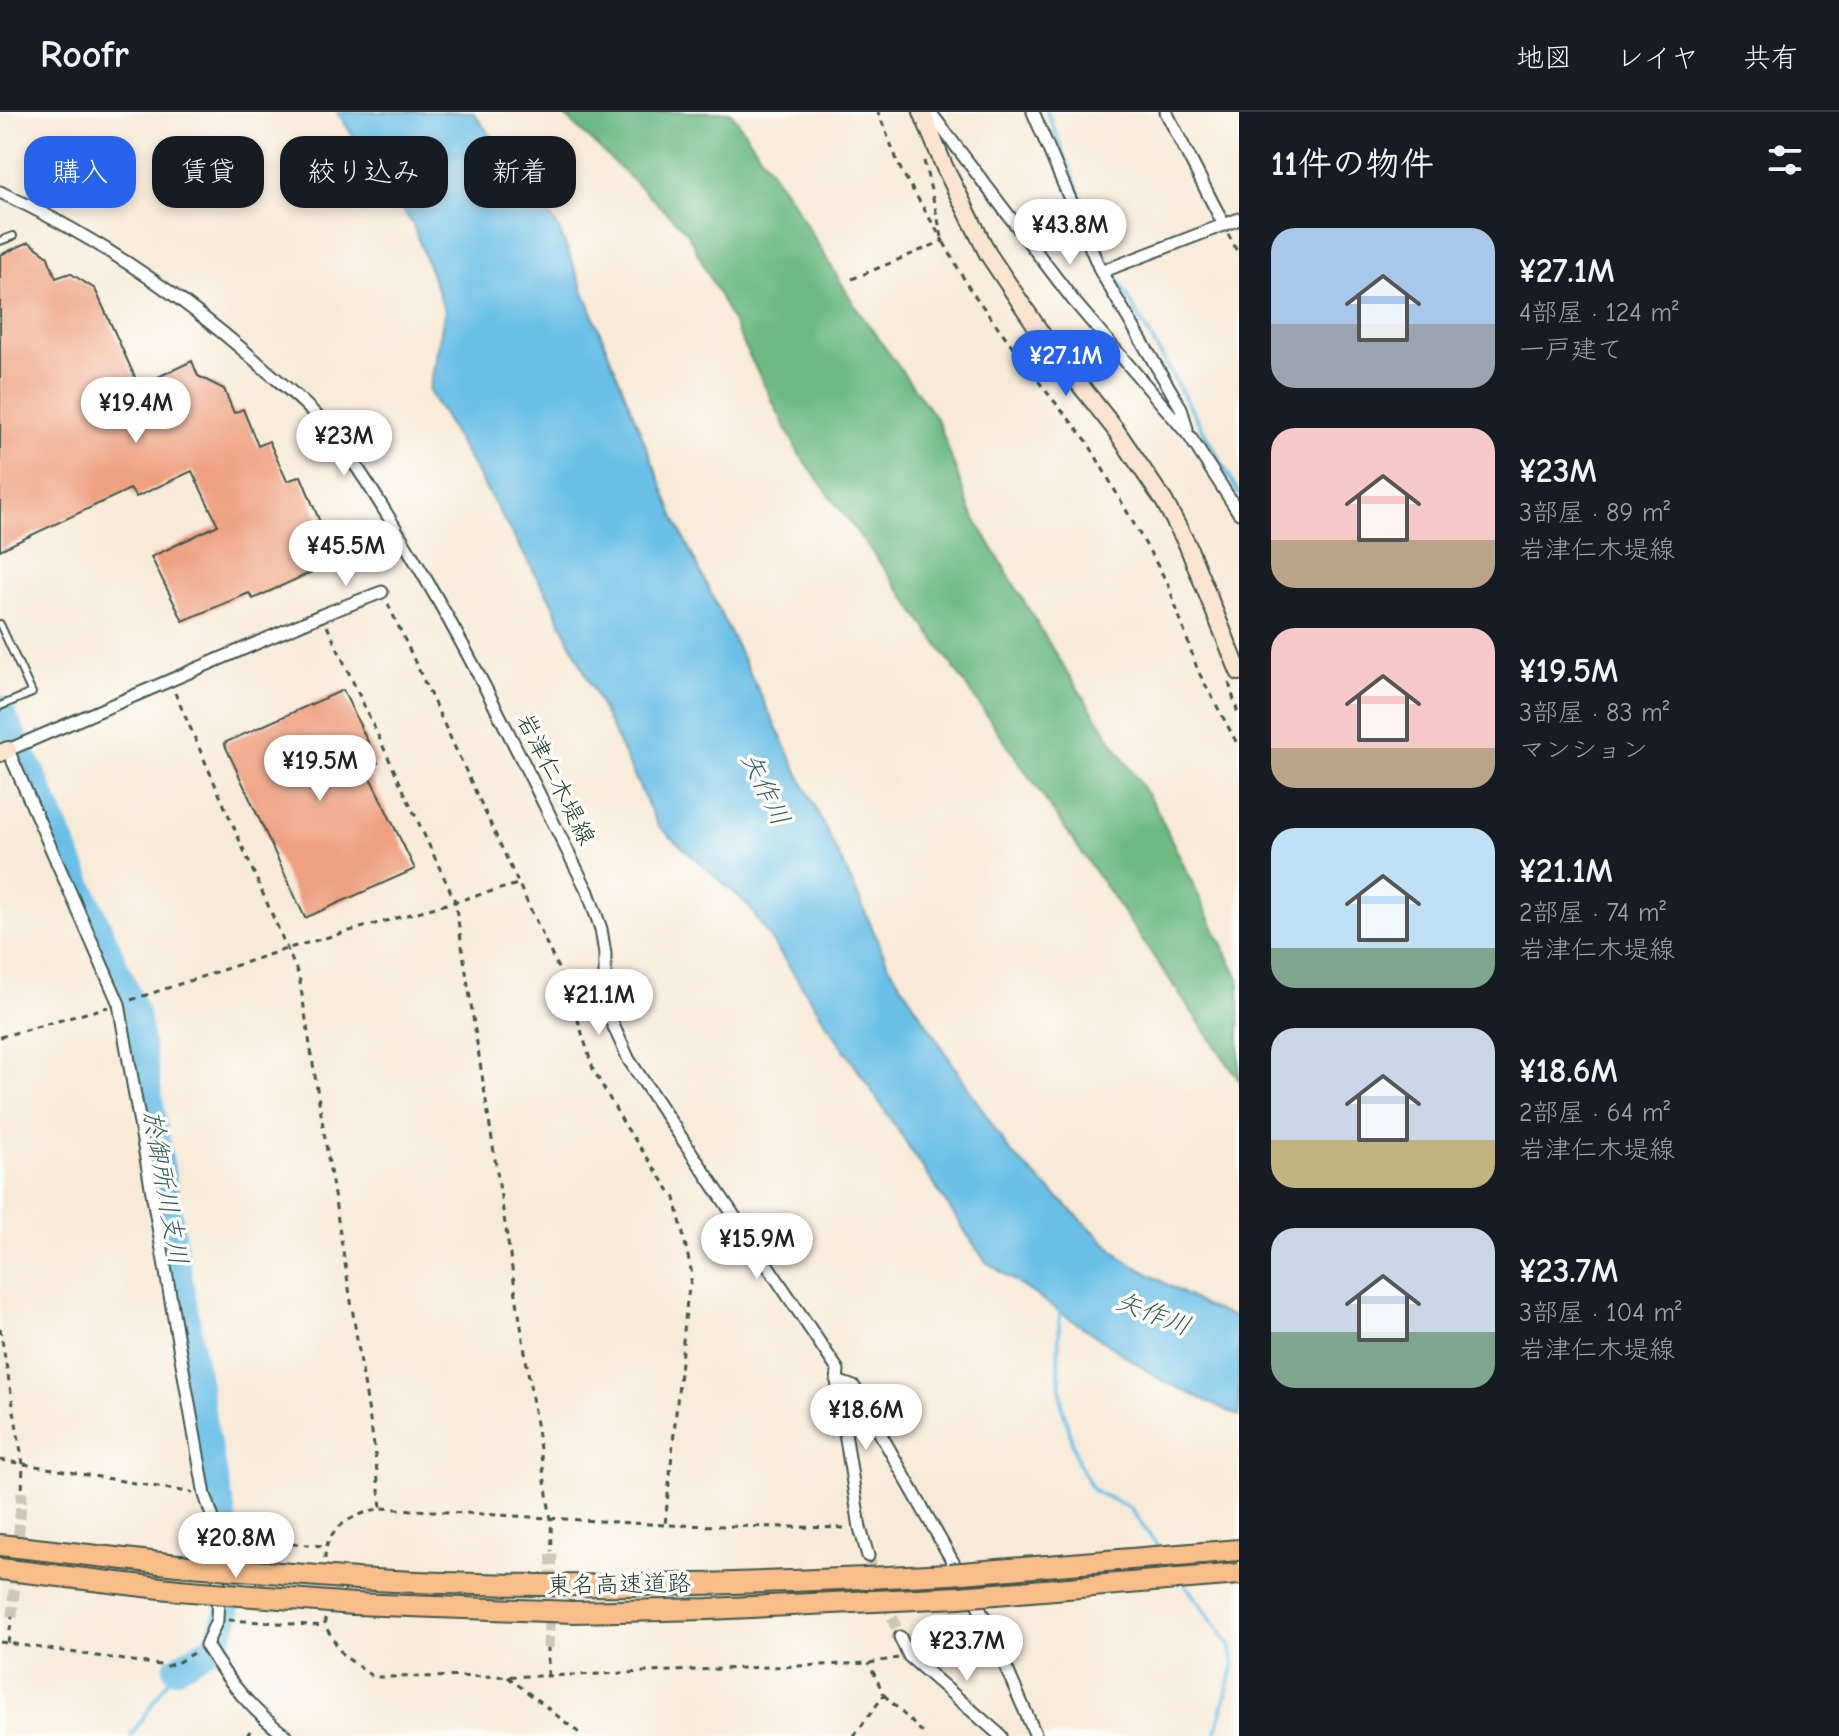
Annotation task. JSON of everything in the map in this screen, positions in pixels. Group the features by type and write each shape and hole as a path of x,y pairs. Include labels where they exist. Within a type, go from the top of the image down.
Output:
{"highway":[{"name":"東名高速道路","path":"0,1545 178,1565 357,1579 451,1585 574,1586 950,1574 1239,1550"},
{"name":"東名高速道路","path":"0,1569 178,1590 354,1604 574,1612 959,1597 1239,1574"}],"street":[{"path":"922,112 944,166 988,254 1051,348 1115,429 1164,501 1187,544 1239,672"},
{"path":"930,112 1073,300 1190,437 1239,513"},
{"path":"1033,112 1101,272 1181,408 1190,437"},
{"path":"1166,112 1224,225"},
{"name":"岩津仁木堤線","path":"0,192 69,228 128,264 230,338 307,406 364,476 440,599 588,892 601,929 609,1016 629,1060 838,1370 837,1381 860,1528 868,1556"},
{"path":"1101,272 1239,219"},
{"path":"286,1736 260,1716 226,1677 206,1645 217,1620 220,1539 205,1495 119,1004 4,752 382,592"},
{"path":"837,1381 854,1387 984,1617 1036,1736"},
{"path":"900,1637 909,1656 1001,1736"}],"lane":[{"path":"0,241 13,236"},
{"path":"0,624 32,693 0,706"}],"path":[{"path":"878,112 901,170 969,288 1094,453 1168,584 1198,671 1239,747"},
{"path":"922,151 943,241"},
{"path":"1224,225 1239,255"},
{"path":"852,279 943,241"},
{"path":"382,592 570,994 593,1069 624,1124 675,1198 692,1274 665,1525"},
{"path":"322,615 455,901 551,1520 552,1551"},
{"path":"170,681 299,976 374,1445 381,1508"},
{"path":"0,1037 119,1004 289,948 518,884"},
{"path":"0,1328 23,1464 22,1492"},
{"path":"0,1460 205,1495"},
{"path":"220,1539 325,1547 338,1527 352,1515 381,1508 665,1525 860,1528"},
{"path":"8,1643 12,1617"},
{"path":"217,1620 325,1626 343,1655 373,1677 548,1676 869,1663 909,1656"},
{"path":"0,1642 167,1666 206,1645"},
{"path":"548,1648 548,1676"},
{"path":"869,1663 884,1695 926,1736"},
{"path":"508,1677 583,1736"},
{"path":"854,1736 884,1695"}],"green space":[{"path":"561,112 731,112 792,201 857,309 938,421 971,512 1059,660 1156,808 1239,979 1239,1080 900,590 799,454 687,232"}],"water":[{"name":"矢作川","path":"337,112 473,112 491,136 464,136 464,208 544,208 558,227 679,528 854,887 888,964 1010,1152 1123,1259 1205,1306 1239,1319 1239,1416 1161,1380 985,1261 748,905 658,826 550,599 429,391 445,311 413,225 402,208 448,208 448,136 353,136"}],"building":[{"path":"29,242 47,255 56,278 70,273 95,289 139,386 192,361 198,376 224,389 234,413 243,409 258,446 269,441 287,481 301,476 336,561 253,599 249,593 183,621 151,557 218,525 192,471 136,497 130,489 0,550 0,255"},
{"path":"343,690 378,763 365,767 415,869 305,918 224,743"}],"waterway":[{"path":"1047,112 1106,258 1239,494"},
{"name":"於御所川支川","path":"0,708 33,775 136,1014 205,1429 231,1553 227,1613 217,1644 176,1669"},
{"path":"1060,1307 1058,1360 1062,1406 1078,1462 1093,1490 1130,1508 1161,1551"},
{"path":"1185,1584 1230,1645 1234,1664 1215,1736"},
{"path":"131,1736 176,1669"}],"tunnel":[{"path":"12,1617 22,1492"},
{"path":"548,1648 552,1551"},
{"path":"868,1556 900,1637"}]}
